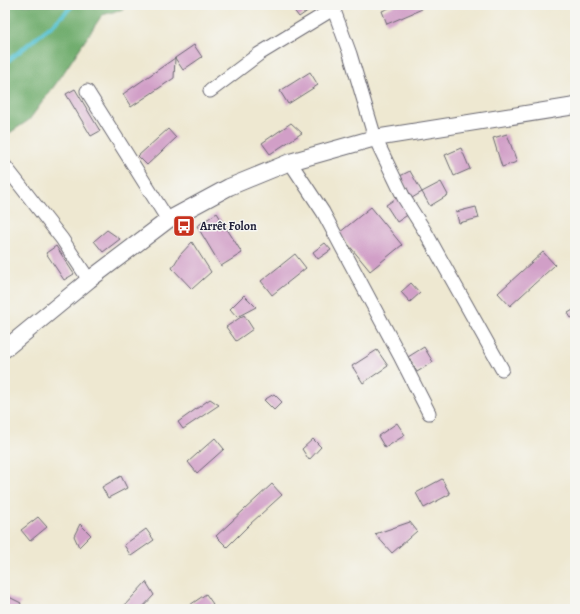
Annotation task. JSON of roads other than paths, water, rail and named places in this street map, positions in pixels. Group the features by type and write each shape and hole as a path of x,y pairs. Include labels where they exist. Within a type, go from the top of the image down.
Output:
{"street":[{"path":"210,91 259,54 332,7 350,54 375,138 404,198 426,233 502,369"},
{"path":"87,91 168,220"},
{"path":"5,349 90,280 168,220 229,187 290,162 375,138 575,106"},
{"path":"290,162 323,212 429,413"},
{"path":"5,166 62,239 90,280"}],"waterway":[{"path":"5,63 55,23 73,5"}],"place":[{"name":"Arrêt Folon","path":"184,226"}]}
